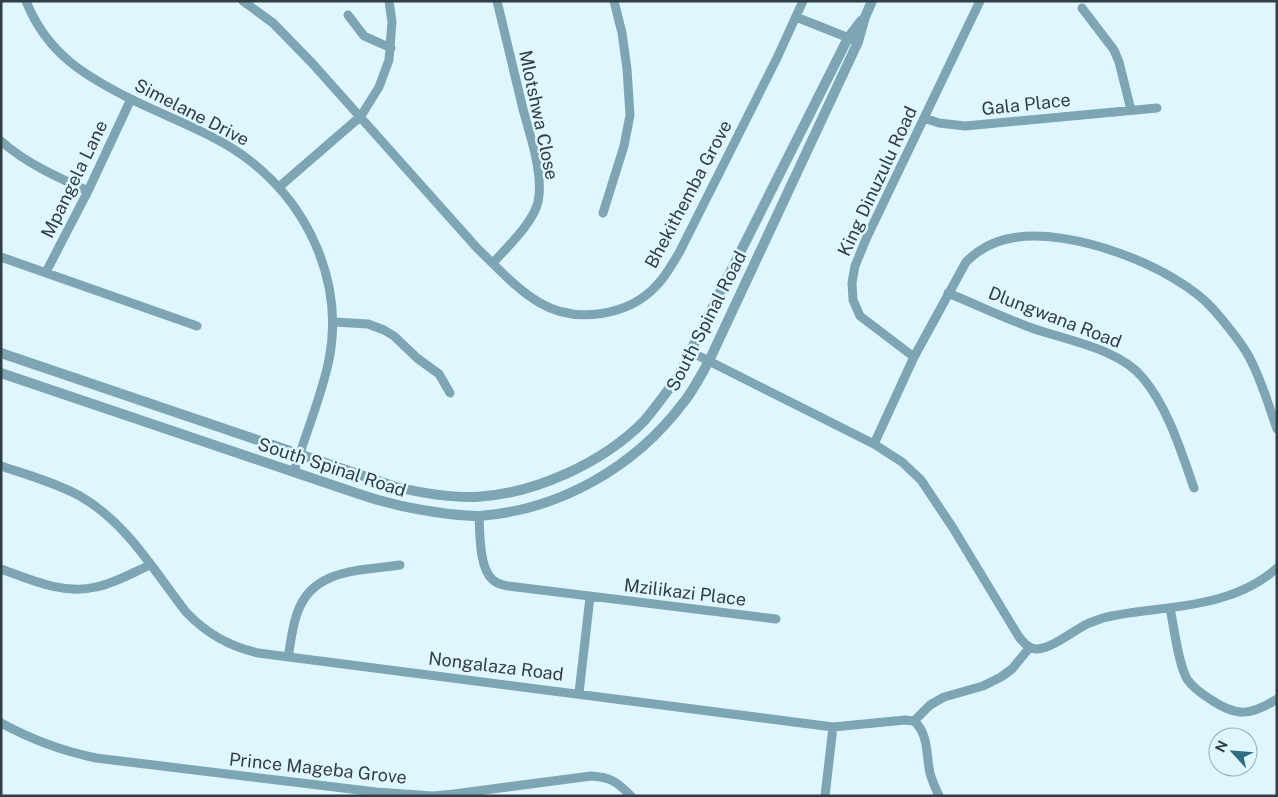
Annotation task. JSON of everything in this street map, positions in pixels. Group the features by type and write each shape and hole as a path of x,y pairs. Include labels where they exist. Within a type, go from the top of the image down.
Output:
{"street":[{"name":"Simelane Drive","path":"26,1 44,34 59,52 77,68 99,83 235,150 279,187 306,224 322,257 328,278 334,322 326,374 294,472"},
{"path":"243,1 279,30 360,116 477,248 493,263"},
{"path":"279,187 360,116 382,81 391,48 392,22 389,1"},
{"name":"Mlotshwa Close","path":"493,263 533,214 539,192 535,156 497,1"},
{"path":"604,213 624,146 630,115 626,60 614,1"},
{"name":"South Spinal Road","path":"1,353 299,455 420,493 476,496 513,492 565,474 588,462 618,442 642,422 662,400 691,352 872,1"},
{"name":"King Dinuzulu Road","path":"914,357 860,316 852,300 855,266 866,238 980,1"},
{"name":"Bhekithemba Grove","path":"493,263 526,294 550,308 564,313 592,314 611,312 626,307 642,298 657,286 679,253 802,2"},
{"path":"1082,8 1114,50 1119,62 1131,110"},
{"path":"348,15 364,36 391,48"},
{"path":"796,17 853,40"},
{"name":"South Spinal Road","path":"1,373 401,507 479,516 507,512 569,494 595,481 643,447 665,426 685,402 709,361 853,40"},
{"name":"Mpangela Lane","path":"46,272 88,191 131,99"},
{"name":"Gala Place","path":"924,118 939,123 965,126 1157,108"},
{"path":"1,141 25,160 51,175 88,191"},
{"path":"874,444 914,357 966,262 978,251 996,242 1012,238 1047,236 1071,239 1143,263 1194,292 1212,308 1247,354 1258,376 1277,429"},
{"path":"1,257 197,326"},
{"name":"Dlungwana Road","path":"948,293 1027,327 1115,356 1131,366 1155,395 1184,460 1194,488"},
{"path":"334,322 376,326 394,336 417,358 439,374 450,393"},
{"path":"691,352 874,444 902,462 921,480 953,528 1019,637 1030,647 1036,649 1050,645 1087,624 1103,618 1170,608 1227,596 1251,586 1277,568"},
{"name":"Nongalaza Road","path":"1,466 64,489 93,504 124,531 186,612 208,633 244,650 833,727 905,720 914,721"},
{"name":"Mzilikazi Place","path":"479,516 483,559 490,577 495,582 508,586 590,597 776,619"},
{"path":"1,569 52,586 74,589 94,588 150,565"},
{"path":"288,657 293,625 298,610 306,596 316,585 326,578 339,574 400,566"},
{"path":"579,693 590,597"},
{"path":"1170,608 1183,667 1187,678 1194,688 1219,705 1241,713 1264,708 1277,700"},
{"path":"939,796 930,773 925,736 921,728 914,721 930,705 944,698 983,686 1001,677 1012,669 1030,647"},
{"name":"Prince Mageba Grove","path":"1,723 54,748 96,758 376,792 433,796 591,776 614,780 630,796"},
{"path":"825,796 833,727"}]}
